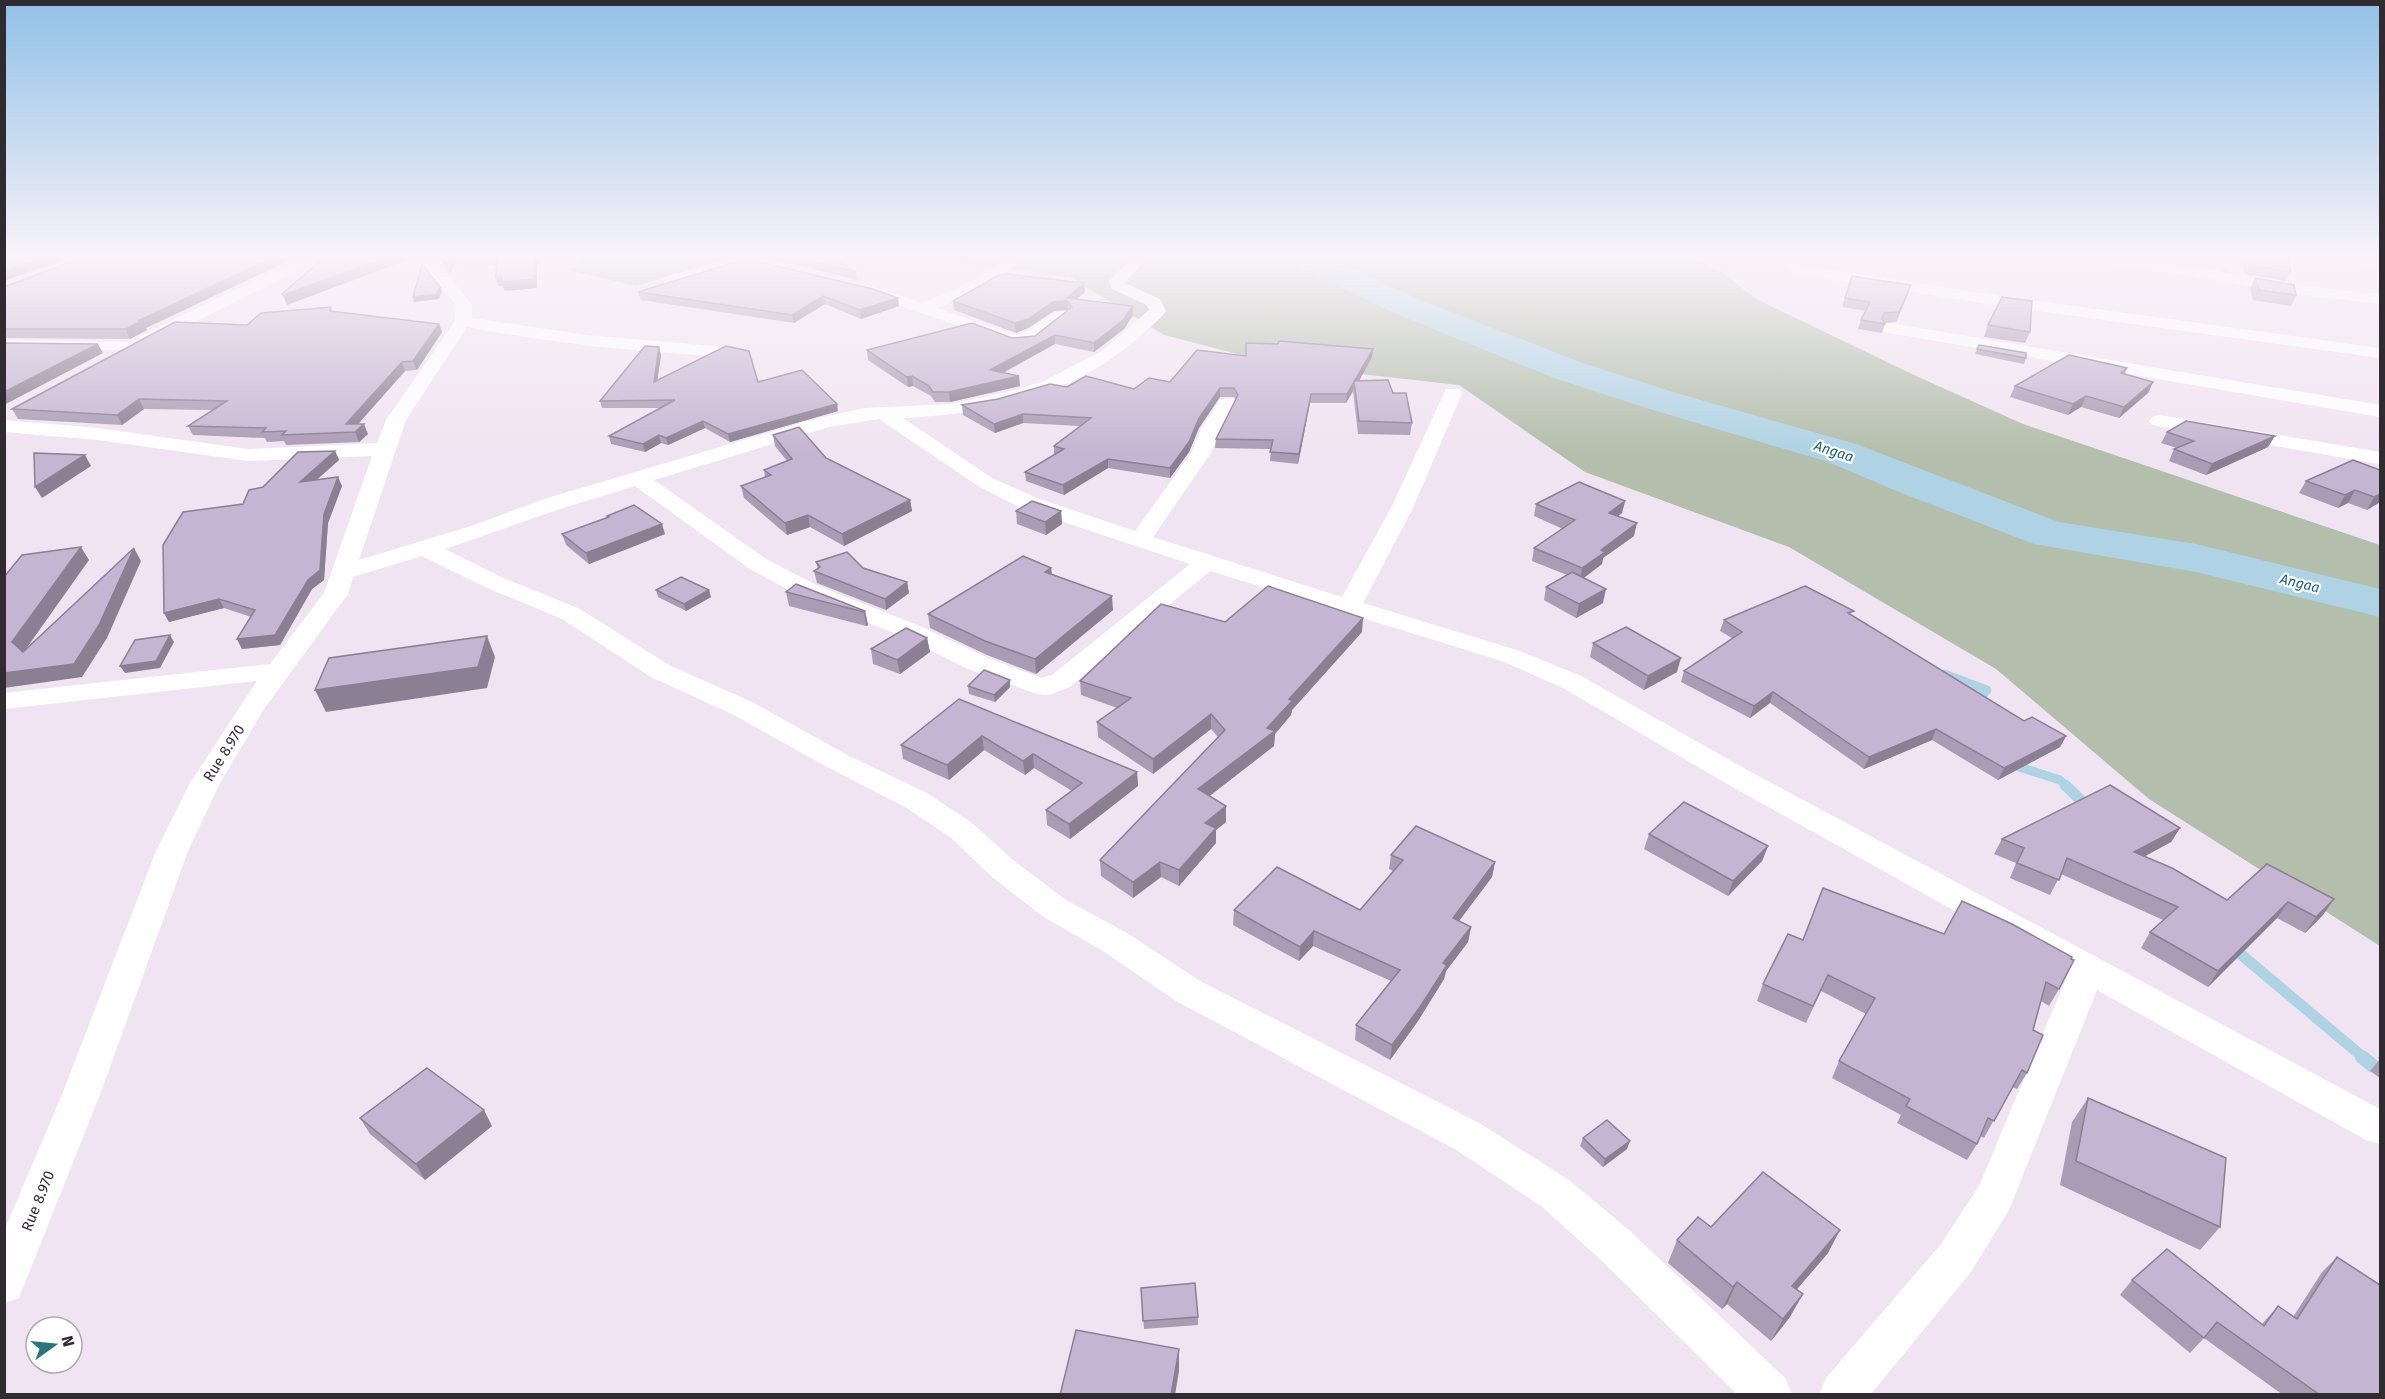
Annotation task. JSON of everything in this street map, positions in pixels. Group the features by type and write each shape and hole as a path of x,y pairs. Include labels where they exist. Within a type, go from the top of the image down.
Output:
{"street":[{"path":"104,362 181,321"},
{"name":"Rue 8.970","path":"4,1283 82,1092 172,851 205,783 252,707 336,594 385,449 404,406 463,321"},
{"path":"465,321 530,333 643,347 713,351"},
{"path":"961,321 1014,340 1029,339 1054,321"},
{"path":"345,572 425,548 555,503 825,422 865,414 931,412 1015,396 1070,377 1108,355 1146,321"},
{"path":"2149,321 2380,353"},
{"path":"1889,328 2380,411"},
{"path":"4,345 134,346"},
{"path":"1350,607 1402,508 1453,393"},
{"path":"1139,541 1201,453 1210,429 1227,403"},
{"path":"884,414 985,482 1029,503 1139,541 1511,656 1572,682 1740,778 2380,1128"},
{"path":"8,418 98,434 248,455 385,449"},
{"path":"2159,421 2380,458"},
{"path":"638,478 758,564 809,591 911,631 977,663 1037,686 1049,687 1061,681 1207,562"},
{"path":"425,548 493,582 571,614 660,671 742,708 839,762 916,800 961,830 1002,868 1054,908 1115,942 1188,991 1467,1136 1555,1193 1615,1245 1769,1395"},
{"path":"4,701 280,671"},
{"path":"1842,1395 1956,1258 1995,1197 2088,968"}],"green space":[{"path":"1142,321 1802,321 2023,424 2380,545 2380,946 2149,799 1996,669 1789,547 1585,472 1459,385 1280,365 1164,335"}],"building":[{"path":"4,321 141,321 126,329 4,329"},
{"path":"251,321 416,321 439,324 413,361 402,362 346,424 364,424 355,432 282,435 286,431 262,432 266,428 188,426 227,401 139,399 117,415 12,409 175,322 247,325"},
{"path":"1054,321 1121,321 1094,343 1055,335 990,370 1019,376 949,392 933,392 929,386 912,376 907,377 867,350 972,323 1012,338 1035,336"},
{"path":"1990,321 2031,321 2030,332 1988,325"},
{"path":"1279,341 1373,349 1347,394 1311,394 1299,454 1270,452 1273,440 1216,439 1238,395 1234,388 1220,388 1199,418 1189,442 1170,468 1108,459 1063,485 1025,472 1064,449 1054,446 1091,418 1023,414 994,424 962,405 998,399 1050,384 1067,387 1086,376 1134,389 1149,378 1170,382 1197,350 1246,356 1246,343 1278,344"},
{"path":"4,343 98,344 4,392"},
{"path":"1979,345 2026,353 2026,358 1977,349"},
{"path":"645,346 659,347 654,382 726,346 749,351 758,382 802,370 837,404 728,434 703,421 666,438 659,435 643,444 609,436 675,400 600,401"},
{"path":"2069,355 2127,368 2121,373 2153,382 2124,407 2086,396 2073,404 2015,386"},
{"path":"1388,380 1393,393 1406,393 1412,423 1359,421 1354,381"},
{"path":"2186,421 2275,436 2212,464 2174,449 2194,441 2167,432"},
{"path":"799,427 826,458 910,500 842,534 808,515 785,523 741,486 771,475 764,470 792,459 773,435"},
{"path":"335,451 300,482 338,477 324,514 320,570 308,580 275,635 237,639 255,610 219,599 164,613 163,545 183,512 243,504 249,490 263,487 298,452"},
{"path":"34,453 85,455 35,487"},
{"path":"2353,460 2380,470 2380,494 2374,497 2355,490 2345,495 2306,481"},
{"path":"1579,482 1625,501 1609,513 1637,523 1601,550 1605,552 1582,568 1534,548 1575,520 1536,504"},
{"path":"1032,501 1061,511 1045,522 1016,511"},
{"path":"634,505 662,524 586,553 562,534 609,517 607,516"},
{"path":"81,547 12,642 23,652 134,548 99,625 74,664 4,673 4,577 22,555"},
{"path":"847,552 863,568 907,582 885,599 814,571 820,567 816,562"},
{"path":"1023,556 1051,568 1045,572 1112,596 1035,659 985,641 928,614"},
{"path":"1572,572 1606,589 1579,604 1546,587"},
{"path":"681,577 709,590 684,604 656,590"},
{"path":"796,584 865,611 786,592"},
{"path":"1268,586 1363,618 1289,699 1292,701 1267,728 1275,731 1198,789 1226,806 1205,823 1216,828 1179,870 1160,862 1133,882 1100,860 1225,730 1211,714 1153,759 1097,722 1131,698 1080,681 1161,604 1225,622"},
{"path":"1805,586 1854,611 1848,613 2024,721 2032,717 2066,736 2004,768 1936,729 1869,757 1773,692 1754,706 1684,671 1742,632 1724,620"},
{"path":"1626,627 1681,658 1648,676 1593,643"},
{"path":"906,628 927,638 897,660 871,649"},
{"path":"170,635 156,661 120,666 135,640"},
{"path":"487,636 478,667 315,690 329,658"},
{"path":"984,670 1010,680 994,695 968,686"},
{"path":"959,699 1137,772 1069,824 1046,810 1082,783 1033,754 1023,761 982,736 947,765 901,745"},
{"path":"2110,785 2180,828 2134,852 2172,868 2227,900 2267,864 2334,899 2316,917 2288,902 2218,971 2150,932 2178,907 2067,858 2059,880 2017,863 2024,848 2002,839"},
{"path":"1684,802 1768,846 1733,881 1649,834"},
{"path":"1416,826 1495,862 1453,918 1471,927 1443,963 1447,965 1392,1045 1356,1025 1400,970 1314,931 1300,947 1234,910 1277,867 1360,910 1403,860 1391,855"},
{"path":"1823,888 1944,934 1962,901 2012,924 2074,960 2059,989 2046,982 2033,1030 2043,1035 2027,1073 2022,1070 1994,1121 1988,1118 1977,1144 1906,1106 1910,1099 1839,1061 1875,998 1828,975 1813,1006 1763,984 1788,934 1803,940"},
{"path":"427,1068 484,1110 416,1164 360,1118"},
{"path":"2088,1098 2226,1158 2220,1227 2076,1161"},
{"path":"1607,1120 1630,1141 1605,1159 1583,1138"},
{"path":"1763,1172 1840,1230 1792,1286 1803,1294 1783,1319 1737,1282 1733,1287 1677,1240 1698,1217 1711,1227"},
{"path":"2167,1249 2264,1326 2278,1306 2297,1319 2337,1257 2380,1285 2380,1395 2320,1395 2217,1322 2204,1338 2132,1280"},
{"path":"1195,1283 1198,1317 1143,1321 1141,1288"},
{"path":"1076,1330 1179,1349 1171,1395 1060,1395"}],"waterway":[{"name":"Angaa","path":"1444,321 1567,370 1663,401 1842,453 1914,483 2050,534 2196,558 2380,603"},
{"path":"1944,674 1987,690 1975,703"},
{"path":"2010,764 2060,780 2065,785"},
{"path":"2065,785 2088,807"},
{"path":"2231,946 2364,1058"},
{"path":"2362,1057 2372,1065"}]}
